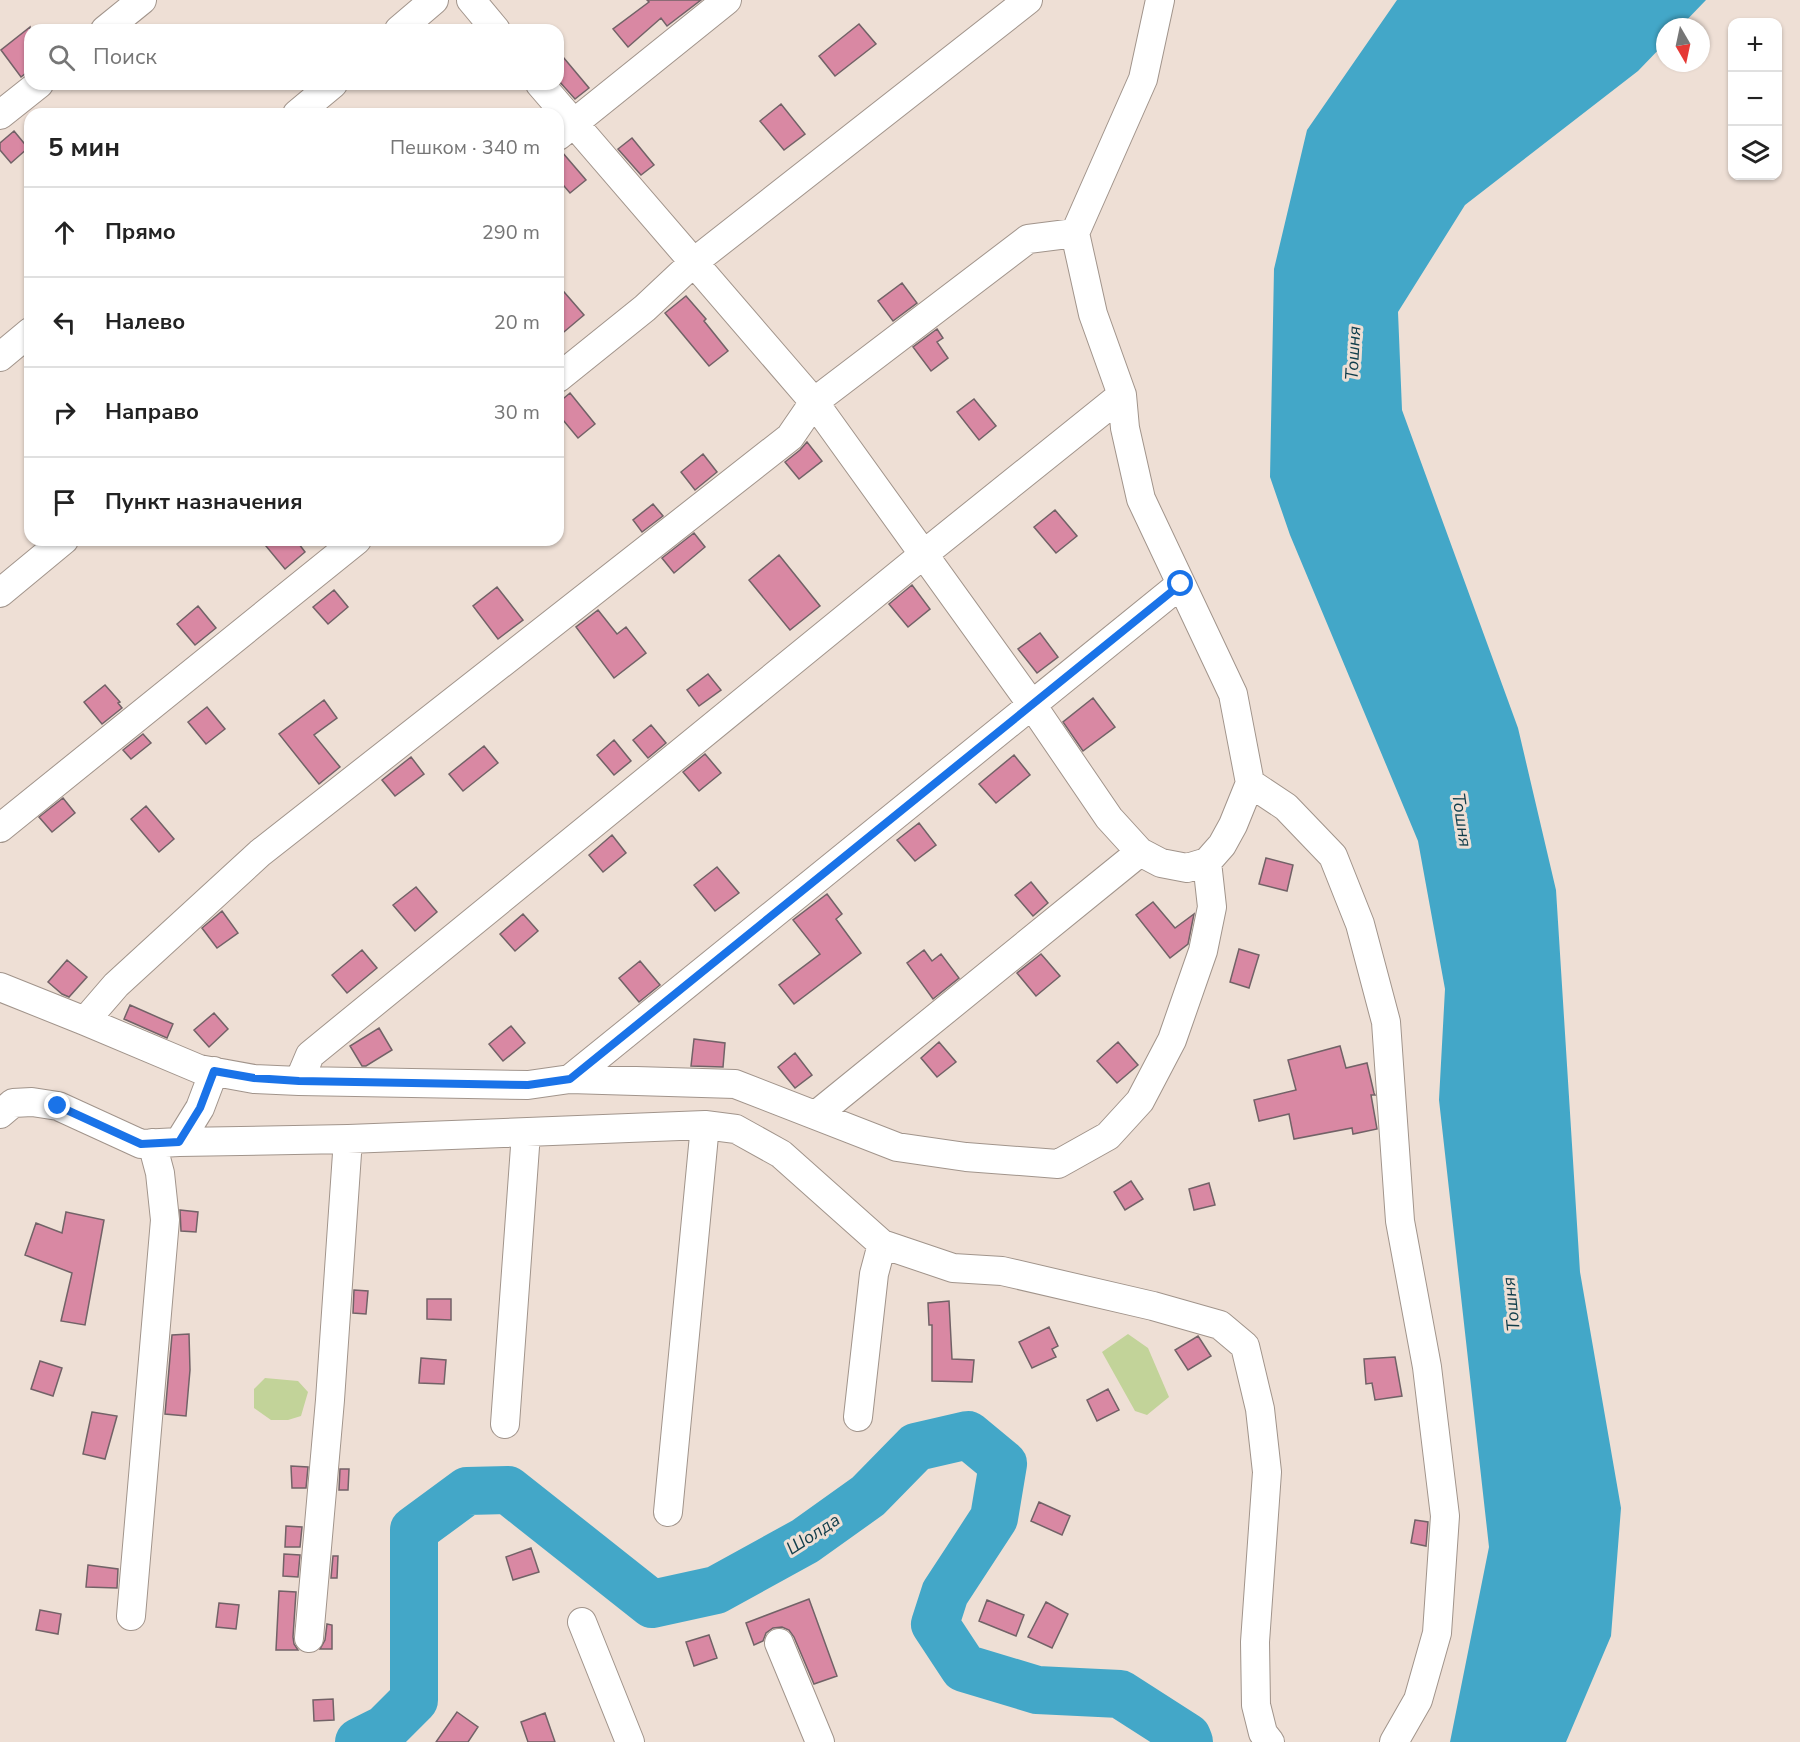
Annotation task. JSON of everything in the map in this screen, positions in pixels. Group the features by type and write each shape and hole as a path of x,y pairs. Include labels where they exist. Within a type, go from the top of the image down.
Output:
{"street":[{"path":"112,24 142,0"},
{"path":"406,24 434,0"},
{"path":"471,0 491,24"},
{"path":"727,0 565,130 693,262 814,402 1032,705 1109,818 1140,852 1161,863 1187,868 1206,862 1222,845 1250,783 1233,694 1141,499 1125,428 1122,395 1093,314 1075,233 1143,79 1160,0"},
{"path":"564,373 645,308 693,262 1028,0"},
{"path":"0,115 31,90"},
{"path":"304,108 326,90"},
{"path":"543,90 553,108"},
{"path":"85,1021 116,985 260,854 790,437 814,402 1028,239 1075,233"},
{"path":"0,357 24,337"},
{"path":"299,1081 310,1055 1122,395"},
{"path":"0,593 57,546"},
{"path":"0,828 350,546"},
{"path":"570,1079 1181,584"},
{"path":"1250,783 1286,807 1333,855 1360,924 1386,1022 1400,1221 1427,1367 1445,1516 1437,1633 1418,1700 1394,1742"},
{"path":"816,1116 1140,852"},
{"path":"0,987 198,1069 254,1078 299,1081 528,1085 570,1079 735,1084 897,1147 966,1157 1059,1164 1108,1136 1140,1101 1172,1040 1203,951 1212,907 1206,862"},
{"path":"131,1616 165,1220 160,1173 165,1143 200,1108 214,1071"},
{"path":"0,1114 13,1103 32,1102 58,1106 141,1144 348,1139 705,1125 736,1129 781,1154 882,1244 953,1268 1002,1271 1153,1306 1220,1325 1245,1346 1260,1409 1267,1472 1255,1642 1256,1706 1263,1733 1270,1742"},
{"path":"668,1512 705,1125"},
{"path":"505,1424 526,1133"},
{"path":"309,1638 330,1400 348,1139"},
{"path":"858,1417 874,1274 882,1244"},
{"path":"582,1622 630,1742"},
{"path":"779,1643 820,1742"}],"green space":[{"path":"1128,1334 1148,1348 1169,1397 1147,1415 1135,1411 1102,1352"},
{"path":"265,1378 298,1381 308,1392 301,1416 288,1420 271,1420 254,1408 254,1389"}],"water":[{"name":"Тошня","path":"1397,0 1706,0 1689,18 1656,18 1656,52 1638,71 1465,205 1398,312 1402,410 1518,728 1556,890 1580,1272 1621,1508 1611,1636 1566,1742 1450,1742 1489,1547 1439,1100 1445,989 1418,841 1290,535 1270,477 1274,269 1307,130"}],"building":[{"path":"647,0 701,0 667,26 661,18 628,47 613,29 649,2"},
{"path":"859,24 876,44 835,76 819,56"},
{"path":"24,32 24,75 21,77 1,50"},
{"path":"564,58 589,88 575,99 564,87"},
{"path":"781,104 805,134 784,150 760,121"},
{"path":"14,131 24,143 24,152 11,163 0,150 0,143"},
{"path":"632,138 654,165 641,175 618,149"},
{"path":"564,154 586,180 570,193 564,186"},
{"path":"902,283 917,303 893,321 878,301"},
{"path":"564,292 584,315 564,332"},
{"path":"686,296 706,319 704,321 728,351 709,366 665,313"},
{"path":"937,329 943,338 937,342 948,358 931,371 913,347"},
{"path":"570,393 595,424 578,438 564,421 564,398"},
{"path":"974,399 996,426 979,440 957,412"},
{"path":"807,442 822,461 799,479 785,462"},
{"path":"703,454 717,472 695,490 681,472"},
{"path":"653,504 663,516 642,532 633,520"},
{"path":"1055,510 1077,536 1056,553 1034,527"},
{"path":"694,533 705,547 674,573 662,558"},
{"path":"266,546 300,546 305,552 285,569"},
{"path":"779,555 820,606 790,630 749,580"},
{"path":"912,585 930,609 908,627 889,604"},
{"path":"497,587 523,620 498,639 473,606"},
{"path":"334,590 348,607 328,624 313,607"},
{"path":"198,606 216,628 195,645 177,624"},
{"path":"598,610 617,634 626,627 646,653 614,678 576,627"},
{"path":"1040,633 1058,657 1037,673 1018,649"},
{"path":"708,674 721,690 699,706 687,690"},
{"path":"105,685 120,702 118,703 122,708 102,724 84,702"},
{"path":"1093,698 1115,727 1083,751 1063,722"},
{"path":"324,700 337,718 314,735 340,767 319,784 279,734"},
{"path":"207,707 225,729 206,744 188,722"},
{"path":"651,725 666,743 648,758 633,740"},
{"path":"143,734 151,743 131,759 123,750"},
{"path":"614,740 631,761 614,775 597,755"},
{"path":"484,746 498,763 463,791 449,774"},
{"path":"705,754 721,773 699,791 683,772"},
{"path":"1014,755 1030,775 996,803 979,784"},
{"path":"411,757 424,774 395,796 382,780"},
{"path":"63,798 75,813 52,832 39,817"},
{"path":"146,806 174,839 159,852 131,819"},
{"path":"919,823 936,845 915,861 897,840"},
{"path":"612,835 626,853 603,872 589,855"},
{"path":"1266,858 1293,865 1287,891 1259,884"},
{"path":"717,867 739,893 715,911 694,885"},
{"path":"1031,882 1048,903 1033,916 1015,895"},
{"path":"416,887 437,912 415,931 393,905"},
{"path":"827,894 842,914 836,919 861,953 794,1004 779,985 820,954 793,920"},
{"path":"1153,902 1175,928 1194,914 1188,944 1170,958 1136,915"},
{"path":"222,911 238,933 217,948 202,928"},
{"path":"523,914 538,931 515,951 500,934"},
{"path":"1239,949 1259,955 1249,988 1230,982"},
{"path":"362,950 377,968 347,993 332,975"},
{"path":"924,950 932,961 941,954 959,978 933,999 907,963"},
{"path":"1041,954 1060,976 1036,996 1017,973"},
{"path":"67,960 87,977 69,997 48,982"},
{"path":"640,961 660,985 639,1002 619,978"},
{"path":"130,1005 173,1024 167,1038 124,1019"},
{"path":"214,1013 228,1029 209,1047 194,1030"},
{"path":"511,1026 525,1043 503,1061 489,1044"},
{"path":"379,1028 392,1050 366,1066 362,1066 350,1046"},
{"path":"694,1039 725,1043 723,1067 691,1066"},
{"path":"939,1042 956,1062 937,1077 921,1058"},
{"path":"1118,1042 1138,1065 1117,1083 1097,1061"},
{"path":"1340,1046 1346,1068 1367,1063 1375,1095 1371,1095 1377,1129 1353,1134 1352,1128 1294,1139 1289,1114 1259,1121 1254,1100 1296,1090 1288,1060"},
{"path":"795,1053 812,1075 795,1088 778,1067"},
{"path":"1131,1181 1143,1199 1125,1210 1114,1192"},
{"path":"1209,1183 1215,1205 1194,1210 1189,1189"},
{"path":"180,1210 198,1212 196,1232 181,1231"},
{"path":"66,1212 104,1220 85,1325 61,1321 72,1273 25,1255 36,1223 62,1233"},
{"path":"354,1290 368,1291 366,1314 353,1313"},
{"path":"427,1299 451,1299 451,1320 427,1319"},
{"path":"949,1301 952,1359 974,1360 972,1382 932,1381 932,1325 929,1325 928,1303"},
{"path":"1049,1327 1058,1346 1052,1349 1056,1357 1032,1368 1019,1342"},
{"path":"189,1334 190,1370 186,1416 165,1414 172,1335"},
{"path":"1198,1336 1211,1356 1188,1370 1175,1350"},
{"path":"1395,1357 1402,1396 1375,1400 1372,1383 1366,1384 1364,1359"},
{"path":"421,1358 446,1360 444,1384 419,1383"},
{"path":"40,1361 62,1368 53,1396 31,1389"},
{"path":"1108,1389 1119,1410 1097,1421 1087,1400"},
{"path":"92,1412 117,1416 105,1459 83,1454"},
{"path":"291,1466 308,1467 306,1488 292,1488"},
{"path":"340,1469 349,1469 348,1490 339,1490"},
{"path":"1039,1502 1070,1516 1062,1535 1031,1521"},
{"path":"1415,1520 1428,1522 1426,1546 1411,1543"},
{"path":"286,1526 302,1527 300,1547 285,1547"},
{"path":"531,1548 539,1572 513,1580 506,1557"},
{"path":"284,1554 300,1555 298,1577 283,1576"},
{"path":"333,1556 338,1556 337,1578 331,1578"},
{"path":"88,1565 118,1569 117,1588 86,1587"},
{"path":"279,1591 296,1592 293,1637 298,1650 276,1650"},
{"path":"809,1599 837,1676 814,1684 789,1630 782,1627 773,1628 766,1633 763,1641 754,1645 746,1623"},
{"path":"987,1600 1024,1615 1016,1636 979,1621"},
{"path":"1046,1602 1068,1614 1052,1648 1028,1637"},
{"path":"219,1603 239,1605 236,1629 216,1627"},
{"path":"40,1610 61,1614 58,1634 36,1630"},
{"path":"327,1624 332,1625 332,1649 320,1649 325,1640"},
{"path":"709,1635 717,1658 694,1666 686,1642"},
{"path":"333,1699 334,1720 314,1721 313,1700"},
{"path":"457,1712 478,1727 468,1742 436,1742"},
{"path":"545,1713 555,1742 528,1742 521,1722"}],"waterway":[{"name":"Шолда","path":"359,1742 385,1729 414,1700 414,1530 467,1491 508,1490 652,1604 716,1590 805,1541 868,1496 916,1447 968,1435 1003,1464 994,1518 945,1593 935,1624 964,1668 1037,1690 1120,1694 1187,1737 1189,1742"}],"route":[{"path":"58,1106 141,1144 179,1142 200,1108 214,1071 254,1078 299,1081 528,1085 570,1079 1181,584"}]}
